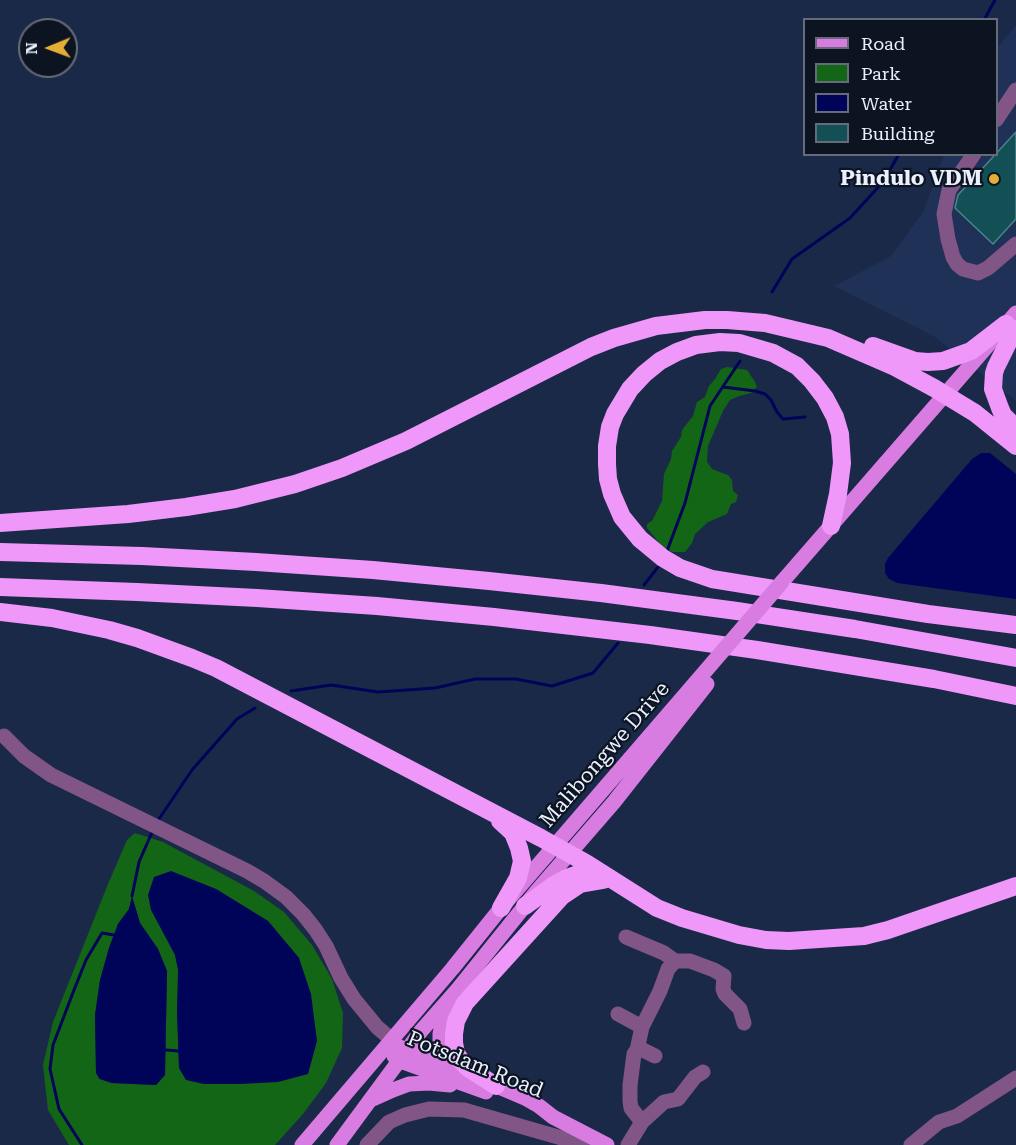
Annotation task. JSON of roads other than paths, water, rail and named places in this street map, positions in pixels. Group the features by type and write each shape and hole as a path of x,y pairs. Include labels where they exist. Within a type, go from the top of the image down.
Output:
{"highway":[{"path":"0,523 177,509 235,499 295,484 342,468 406,441 591,347 656,326 705,320 746,321 784,326 828,338 895,367 934,388 975,413 1016,446"},
{"path":"828,338 851,339 915,360 943,361 970,351 1013,323"},
{"path":"1013,323 994,373 993,389 1004,415 1016,428"},
{"path":"831,526 842,463 840,434 835,417 825,398 812,381 797,366 773,353 739,343 720,342 696,345 677,352 660,361 644,374 630,389 615,414 610,428 606,464 612,494 622,517 640,539 663,558 680,568 712,579 860,604 1016,625"},
{"path":"0,552 181,558 410,573 601,593 788,618 1016,658"},
{"path":"0,587 181,594 377,606 582,627 815,659 934,679 1016,696"},
{"path":"0,612 52,618 109,630 192,658 562,850 657,908 739,935 789,941 864,936 1016,886"},
{"path":"490,812 513,833 522,861 518,878 501,908"},
{"path":"525,906 554,885 579,873 585,873 627,890"},
{"path":"488,1088 456,1053 453,1034 456,1021 465,1003 562,896 580,884 603,880"}],"main road":[{"path":"948,397 1013,323"},
{"name":"Malibongwe Drive","path":"302,1145 386,1039 452,969 501,908 562,850 788,583 913,446 948,397"},
{"name":"Malibongwe Drive","path":"788,583 831,526 948,397"},
{"name":"Malibongwe Drive","path":"337,1145 421,1031 525,906 562,850"},
{"path":"458,989 442,1025 440,1042 444,1055 459,1070"},
{"name":"Potsdam Road","path":"386,1039 390,1053 459,1070 488,1088"},
{"name":"Potsdam Road","path":"404,1056 540,1106 553,1117 607,1145"},
{"path":"371,1100 417,1083 488,1088"}],"street":[{"path":"998,117 1016,90"},
{"path":"973,156 949,190 944,214 953,257 963,269 978,273 988,268 1016,244"},
{"path":"2,741 51,775 247,871 286,897 315,929 347,989 386,1039"},
{"path":"626,937 664,953 675,961 690,961 724,976 725,994 740,1009 744,1023"},
{"path":"642,1122 631,1108 630,1101 634,1054 642,1027 668,969 675,961"},
{"path":"618,1014 642,1027"},
{"path":"637,1050 643,1050 655,1056"},
{"path":"628,1145 642,1122 664,1102 678,1099 695,1077 704,1072"},
{"path":"911,1145 939,1122 957,1116 1016,1078"},
{"path":"367,1145 389,1122 405,1114 429,1109 464,1110 572,1141 591,1137"}],"water":[{"path":"981,453 990,453 1016,474 1016,599 897,583 889,579 885,573 888,558 972,459"},
{"path":"171,871 216,889 268,921 299,958 311,994 317,1041 308,1074 278,1082 240,1084 204,1084 186,1080 179,1068 178,970 175,955 151,910 148,895 154,877"},
{"path":"132,896 140,923 158,949 167,971 165,1075 156,1085 112,1083 100,1079 96,1073 95,1015 100,980 118,924 129,909"}],"waterway":[{"path":"985,18 995,0"},
{"path":"772,292 792,259 850,218 883,182 898,156"},
{"path":"667,551 685,503 710,406 740,361"},
{"path":"723,387 765,394 783,419 805,417"},
{"path":"644,585 658,567"},
{"path":"291,691 331,685 378,692 435,688 475,679 516,679 552,686 593,673 618,643"},
{"path":"157,822 192,770 237,719 255,708"},
{"path":"132,896 139,862 153,830"},
{"path":"82,1145 59,1109 50,1069 53,1045 86,960 102,933 114,935"},
{"path":"166,1050 179,1051"}],"place":[{"name":"Pindulo VDM","path":"994,179"}]}
